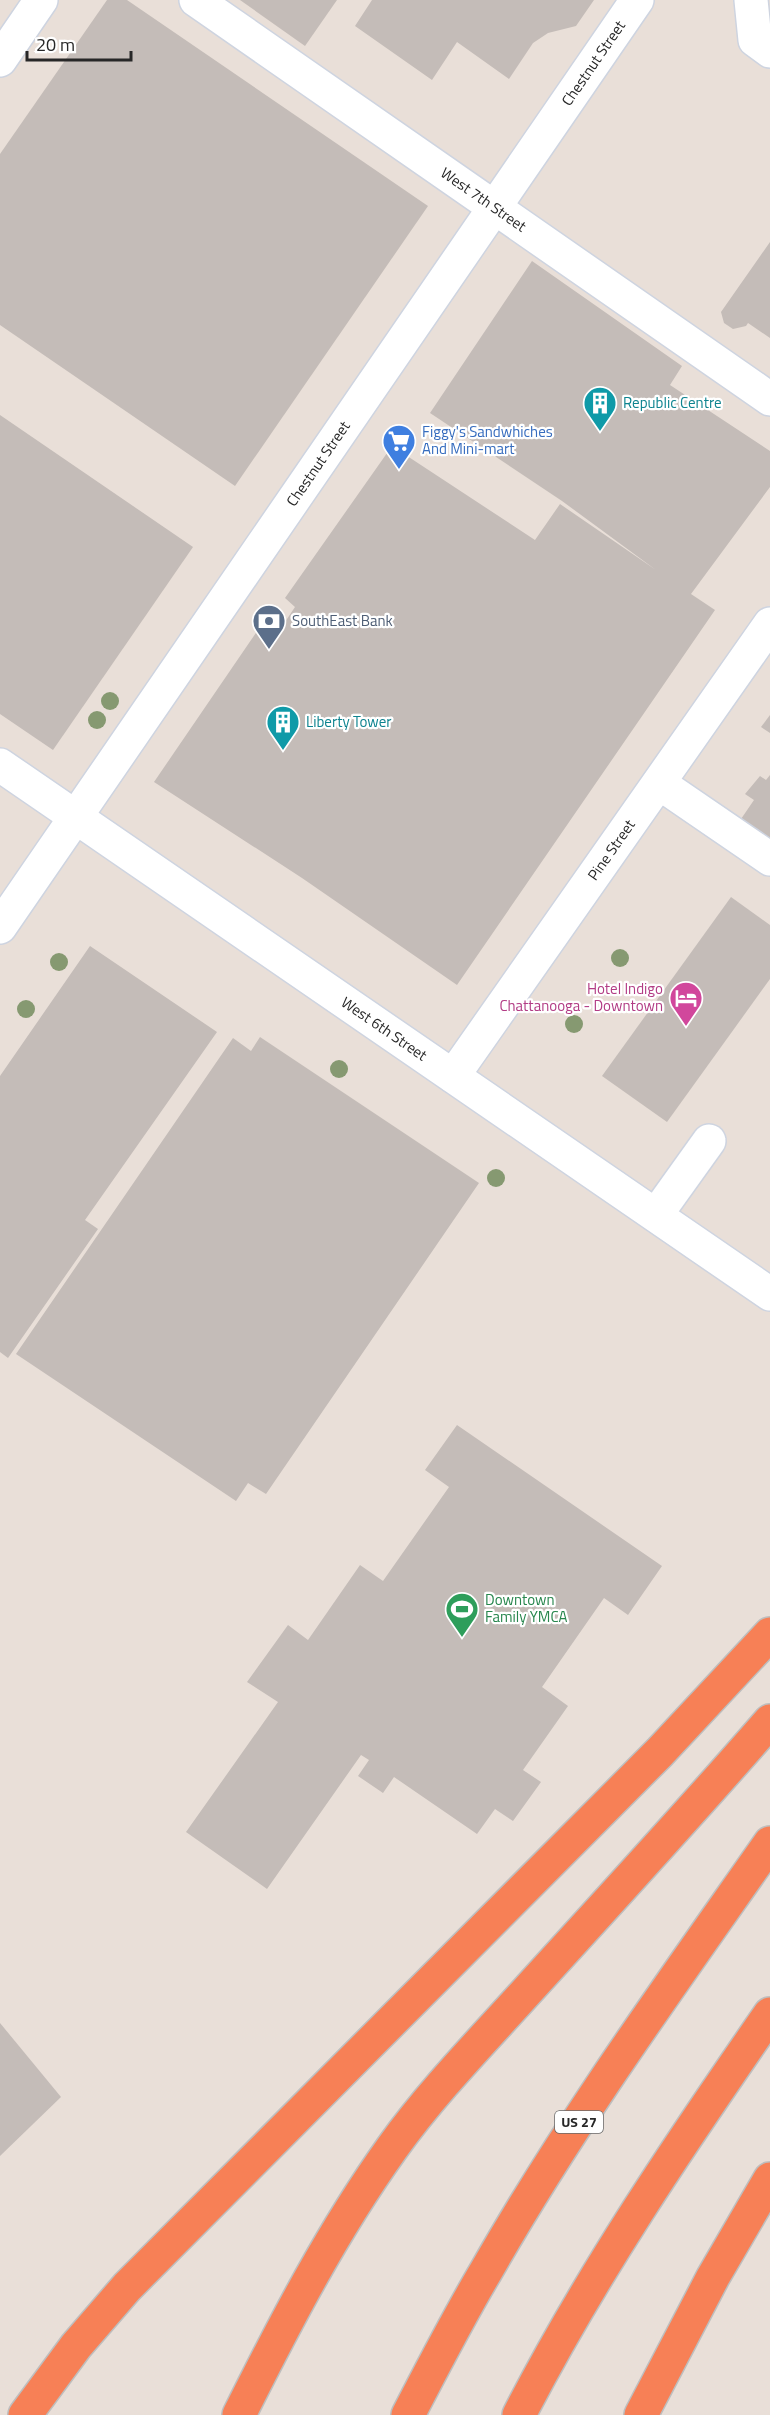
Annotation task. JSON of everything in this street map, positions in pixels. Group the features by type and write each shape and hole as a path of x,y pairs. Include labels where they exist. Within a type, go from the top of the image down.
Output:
{"highway":[{"path":"24,2415 76,2346 127,2287 660,1752 770,1634"},
{"path":"239,2415 315,2267 351,2206 393,2145 482,2041 770,1721"},
{"name":"US 27","path":"408,2415 487,2269 548,2171 607,2078 770,1843"},
{"path":"519,2415 559,2339 609,2256 770,2014"},
{"path":"641,2415 713,2277 770,2179"}],"street":[{"path":"0,60 40,0"},
{"name":"West 7th Street","path":"196,0 770,399"},
{"name":"Chestnut Street","path":"0,927 637,0"},
{"path":"751,0 755,40 770,51"},
{"name":"Pine Street","path":"453,1076 770,624"},
{"name":"West 6th Street","path":"0,765 770,1294"},
{"path":"659,783 770,859"},
{"path":"656,1215 709,1141"}],"building":[{"path":"107,0 127,0 428,206 235,486 0,325 0,154"},
{"path":"240,0 337,0 305,46"},
{"path":"372,0 594,0 576,26 548,33 533,43 509,79 457,42 432,80 355,26"},
{"path":"770,242 770,338 748,323 746,326 733,329 724,323 721,312"},
{"path":"532,261 682,366 670,385 770,451 770,487 691,594 715,610 457,985 302,878 154,782 264,621 279,631 295,607 285,598 392,446 535,540 560,504 656,570 562,501 430,413"},
{"path":"0,415 193,547 53,750 0,714"},
{"path":"770,715 770,733 761,727"},
{"path":"770,775 770,840 741,819 754,800 745,794 760,776 766,780"},
{"name":"Hotel Indigo Chattanooga - Downtown","path":"731,897 770,925 770,979 667,1122 602,1076"},
{"path":"90,946 217,1032 85,1220 98,1229 8,1358 0,1352 0,1076"},
{"path":"260,1037 479,1183 266,1494 248,1483 236,1501 16,1354 233,1038 251,1051"},
{"path":"457,1425 662,1566 628,1615 604,1598 542,1687 568,1706 523,1770 541,1782 513,1821 495,1809 477,1834 394,1777 383,1793 358,1776 369,1760 361,1755 267,1889 186,1832 278,1702 247,1682 288,1625 308,1640 360,1565 383,1581 449,1487 425,1470"},
{"path":"0,2023 61,2097 0,2156"}],"place":[{"name":"Republic Centre","path":"600,432"},
{"name":"Figgy's Sandwhiches And Mini-mart","path":"399,470"},
{"name":"SouthEast Bank","path":"269,650"},
{"name":"Liberty Tower","path":"283,751"},
{"name":"Hotel Indigo Chattanooga - Downtown","path":"686,1027"},
{"name":"Downtown Family YMCA","path":"462,1638"}]}
